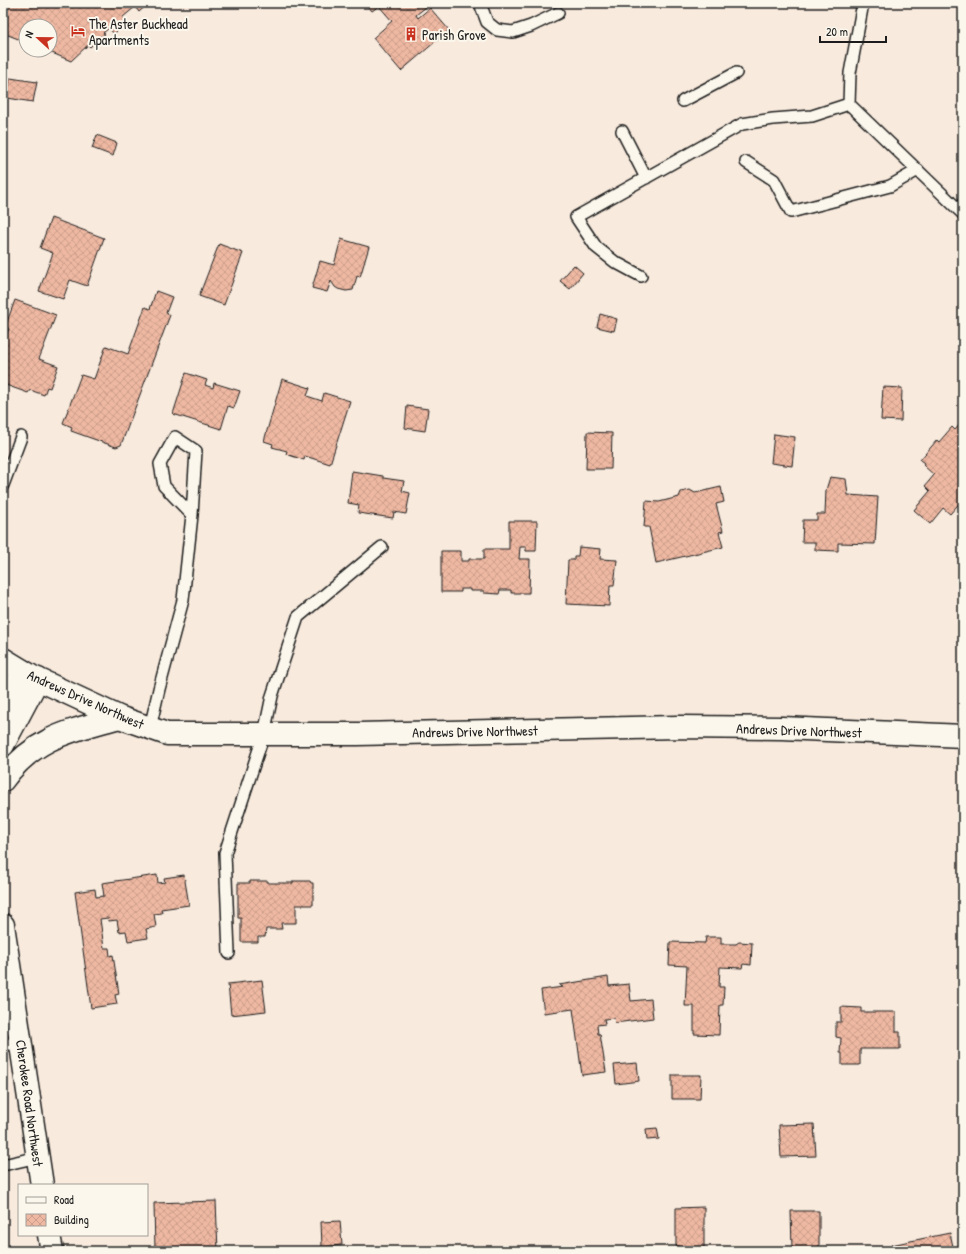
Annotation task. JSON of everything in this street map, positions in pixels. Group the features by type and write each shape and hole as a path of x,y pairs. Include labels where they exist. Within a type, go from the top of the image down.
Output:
{"street":[{"name":"Andrews Drive Northwest","path":"3,659 31,675 119,717 167,734 366,734 690,727 782,728 963,736"},
{"path":"3,711 31,675"},
{"path":"3,746 31,675"},
{"path":"3,780 11,768 25,755 48,740 119,717"},
{"name":"Cherokee Road Northwest","path":"3,925 12,1043 38,1157 42,1184"},
{"path":"49,1236 52,1251"}],"lane":[{"path":"483,3 481,6 487,22 497,30 513,32 531,26 558,13"},
{"path":"863,3 850,73 849,104 963,214"},
{"path":"682,101 736,73"},
{"path":"641,276 615,262 596,247 576,217 742,124 773,119 812,116 849,104"},
{"path":"622,131 646,178"},
{"path":"746,162 774,180 791,212 890,186 918,170"},
{"path":"3,485 21,437"},
{"path":"150,728 183,600 192,515 196,451 175,438 160,464 164,486 192,515"},
{"path":"230,953 225,853 264,734 272,696 298,617 382,547"},
{"path":"3,1165 38,1157"}],"building":[{"name":"The Aster Buckhead Apartments","path":"3,3 149,3 139,12 135,7 123,17 127,21 114,34 109,28 103,33 105,34 90,47 88,45 71,61 58,56 58,18 18,18 18,39 3,33"},
{"name":"Parish Grove","path":"365,3 431,3 416,15 418,18 430,8 449,30 401,71 373,38 392,21 379,6 372,11"},
{"path":"10,78 37,82 33,102 7,98"},
{"path":"97,135 117,143 113,156 92,148"},
{"path":"51,218 104,238 87,286 70,280 63,299 39,291 53,253 40,248"},
{"path":"341,239 369,247 360,277 357,276 353,290 346,291 338,289 331,281 327,292 312,288 320,261 334,265"},
{"path":"219,244 243,253 224,305 199,296"},
{"path":"574,265 583,273 570,289 560,281"},
{"path":"156,291 172,297 166,313 170,315 121,445 116,447 71,431 72,427 63,423 81,375 94,379 106,346 128,354 145,307 150,309"},
{"path":"15,300 56,315 39,359 58,366 50,388 47,387 44,395 30,390 28,393 3,384 3,344 9,329 5,327"},
{"path":"600,314 617,319 614,331 597,327"},
{"path":"186,373 207,380 205,385 213,388 214,383 240,391 234,408 228,406 221,429 173,414"},
{"path":"282,379 310,388 307,396 322,401 324,393 350,401 330,464 305,456 304,460 286,454 287,451 272,447 273,444 264,441"},
{"path":"883,387 902,388 901,421 881,420"},
{"path":"407,406 428,409 425,431 405,428"},
{"path":"962,422 963,499 950,514 943,508 930,524 914,510 930,491 925,486 934,475 923,465 924,463 920,460 937,440 939,442 952,427 955,430"},
{"path":"587,432 612,433 611,469 586,469"},
{"path":"774,434 795,437 792,466 771,463"},
{"path":"352,471 404,481 402,491 410,493 406,514 394,512 393,518 358,513 359,505 348,503"},
{"path":"830,477 846,479 848,495 878,497 875,544 838,543 838,551 815,550 815,542 802,542 803,520 817,520 817,514 825,514 826,490"},
{"path":"721,487 724,502 716,504 723,531 719,532 723,547 656,563 649,527 644,527 646,501 659,502 679,497 681,492 690,490 695,493"},
{"path":"509,521 537,521 536,551 526,551 526,547 520,547 519,559 530,559 529,593 511,593 511,590 500,590 499,594 484,593 484,591 470,591 470,589 461,589 461,592 441,592 441,551 461,551 461,561 469,561 469,559 484,559 484,549 509,549"},
{"path":"579,547 601,549 600,559 617,560 614,585 610,585 609,606 566,604 568,560 574,560 574,556 578,556"},
{"path":"157,875 158,883 165,882 164,878 184,875 189,905 161,909 162,913 154,914 156,927 146,929 148,938 128,941 126,931 119,932 117,920 109,921 108,918 100,919 104,948 109,948 110,956 113,955 119,994 115,995 117,1004 91,1008 75,892 95,889 96,897 104,896 102,883"},
{"path":"250,881 293,883 293,881 310,881 313,883 313,905 296,905 296,923 281,923 282,929 266,929 265,937 258,937 258,942 241,942 241,918 238,918 238,883 250,883"},
{"path":"706,937 721,937 721,944 736,944 739,942 752,943 751,965 743,964 742,968 720,967 719,987 724,987 723,1005 720,1005 719,1035 694,1034 694,1006 685,1006 687,966 669,965 670,942 705,943"},
{"path":"608,977 609,986 629,984 631,1001 651,999 653,1018 615,1023 614,1018 604,1019 605,1024 597,1025 598,1034 600,1034 606,1072 582,1075 573,1009 544,1013 541,990 563,987 559,985"},
{"path":"262,980 266,1011 231,1015 228,984"},
{"path":"841,1007 861,1008 861,1012 896,1012 896,1032 900,1032 900,1049 860,1049 860,1065 842,1065 842,1053 840,1053 841,1038 836,1037 836,1022 841,1022"},
{"path":"637,1063 639,1081 616,1084 614,1065"},
{"path":"672,1075 701,1075 700,1099 672,1099"},
{"path":"814,1124 816,1156 781,1157 779,1125"},
{"path":"657,1128 659,1139 647,1140 646,1129"},
{"path":"216,1201 218,1251 155,1251 154,1203"},
{"path":"704,1207 704,1251 679,1251 679,1246 676,1246 676,1208"},
{"path":"791,1211 819,1211 819,1247 826,1248 826,1251 784,1251 784,1249 792,1249"},
{"path":"340,1221 342,1245 322,1247 321,1222"},
{"path":"950,1233 954,1251 892,1251 891,1245"}],"place":[{"name":"The Aster Buckhead Apartments","path":"78,31"},
{"name":"Parish Grove","path":"411,34"}]}
